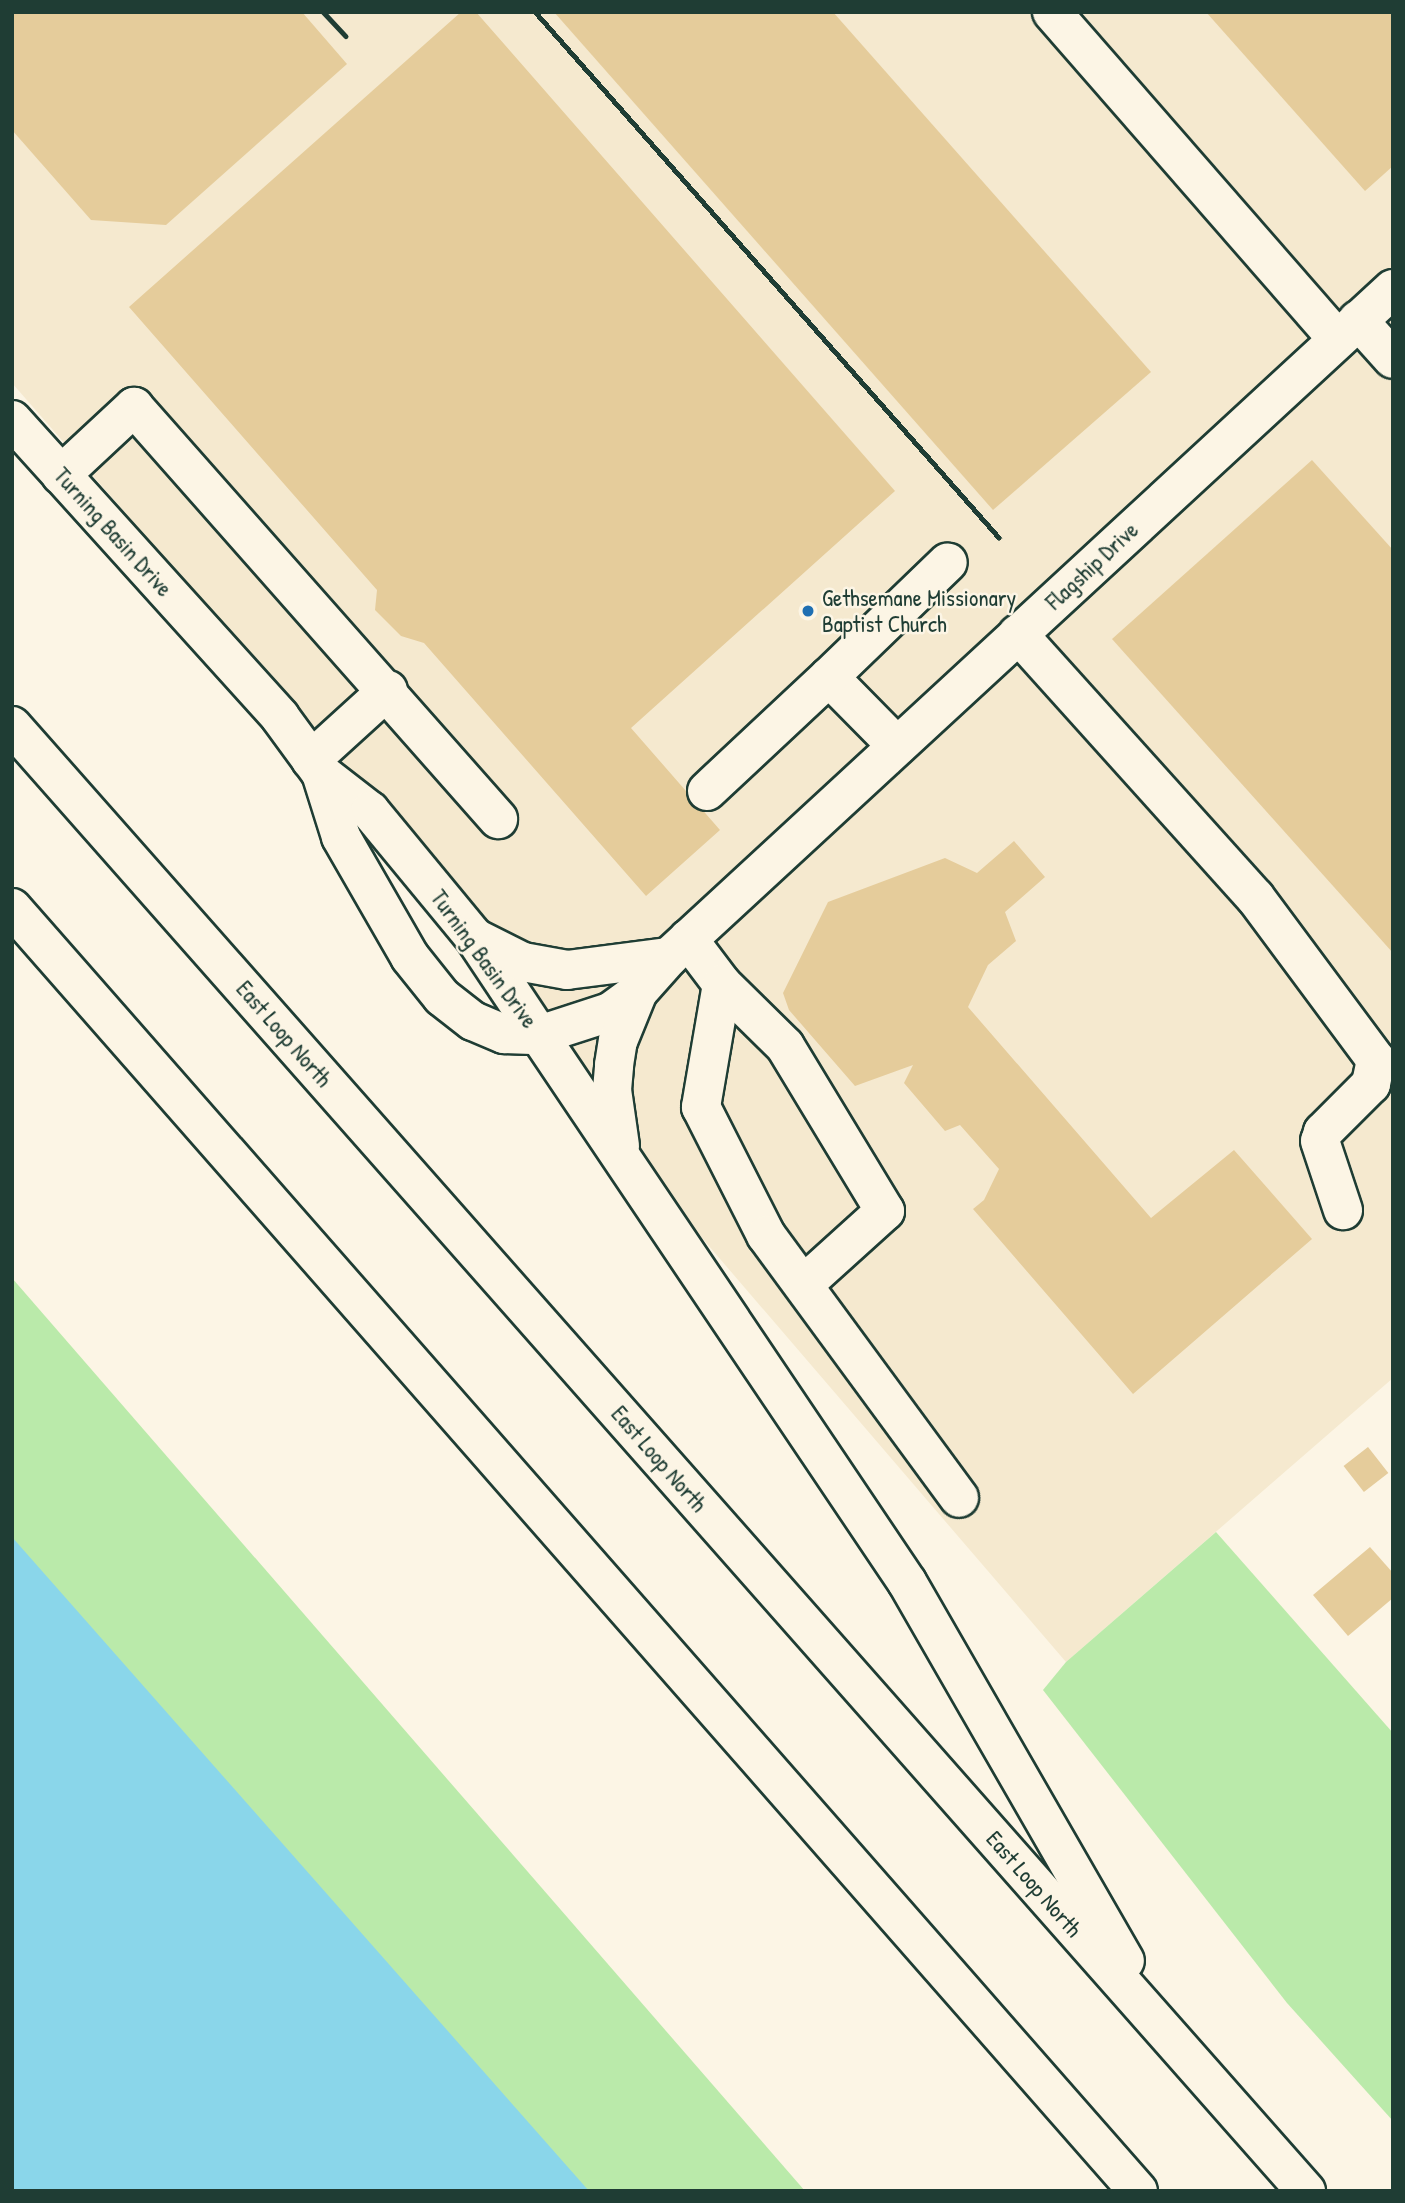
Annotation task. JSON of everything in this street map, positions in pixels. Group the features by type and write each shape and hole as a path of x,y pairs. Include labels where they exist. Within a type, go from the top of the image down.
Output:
{"main road":[{"path":"1052,12 1348,330 1393,359"},
{"name":"Flagship Drive","path":"539,1035 610,1012 638,992 679,948 1393,289"},
{"path":"61,475 134,407 388,690 498,819"},
{"name":"Turning Basin Drive","path":"12,420 280,717 316,766 370,811 474,937 539,1035"},
{"path":"707,791 948,562"},
{"path":"1018,634 1255,897 1376,1060 1371,1084 1323,1132 1320,1141 1343,1210"},
{"path":"829,677 897,746"},
{"path":"316,766 388,690"},
{"name":"East Loop North","path":"12,726 1306,2191"},
{"name":"Turning Basin Drive","path":"316,766 341,837 410,957 442,997 473,1021 504,1034 539,1035"},
{"path":"12,908 1138,2191"},
{"path":"474,937 523,961 566,970 679,948 722,984 785,1046 885,1211 803,1285"},
{"path":"722,984 701,1107 766,1235 959,1498"},
{"path":"622,1158 612,1090 614,1065 638,992"},
{"path":"539,1035 907,1582 1122,1956 1187,2057"}],"shaded area":[{"path":"12,12 1393,12 1393,1378 1066,1662 648,1175 482,922 12,383"}],"green space":[{"path":"12,1278 805,2191 12,2191"},
{"path":"1216,1532 1393,1733 1393,2121 1287,2003 1043,1690 1066,1662"}],"water":[{"path":"12,1537 589,2191 12,2191"}],"building":[{"path":"12,12 302,12 347,64 166,225 91,220 12,130"},
{"path":"461,12 476,12 895,491 631,728 720,830 646,896 424,643 401,636 375,610 377,590 129,307"},
{"path":"554,12 833,12 1151,372 993,510"},
{"path":"1206,12 1393,12 1393,166 1365,191"},
{"path":"1312,460 1393,550 1393,953 1112,639"},
{"path":"1014,841 1045,877 1005,912 1016,941 988,965 968,1007 1151,1218 1234,1150 1312,1239 1133,1394 973,1209 984,1200 999,1169 960,1125 945,1131 904,1083 913,1065 855,1086 789,1010 783,993 828,902 945,858 977,873"},
{"path":"1368,1447 1388,1473 1364,1492 1344,1466"},
{"path":"1370,1547 1393,1573 1393,1598 1348,1636 1313,1595"}],"railway":[{"path":"323,12 345,36"},
{"path":"535,12 999,538"}],"place":[{"name":"Gethsemane Missionary Baptist Church","path":"808,611"}]}
